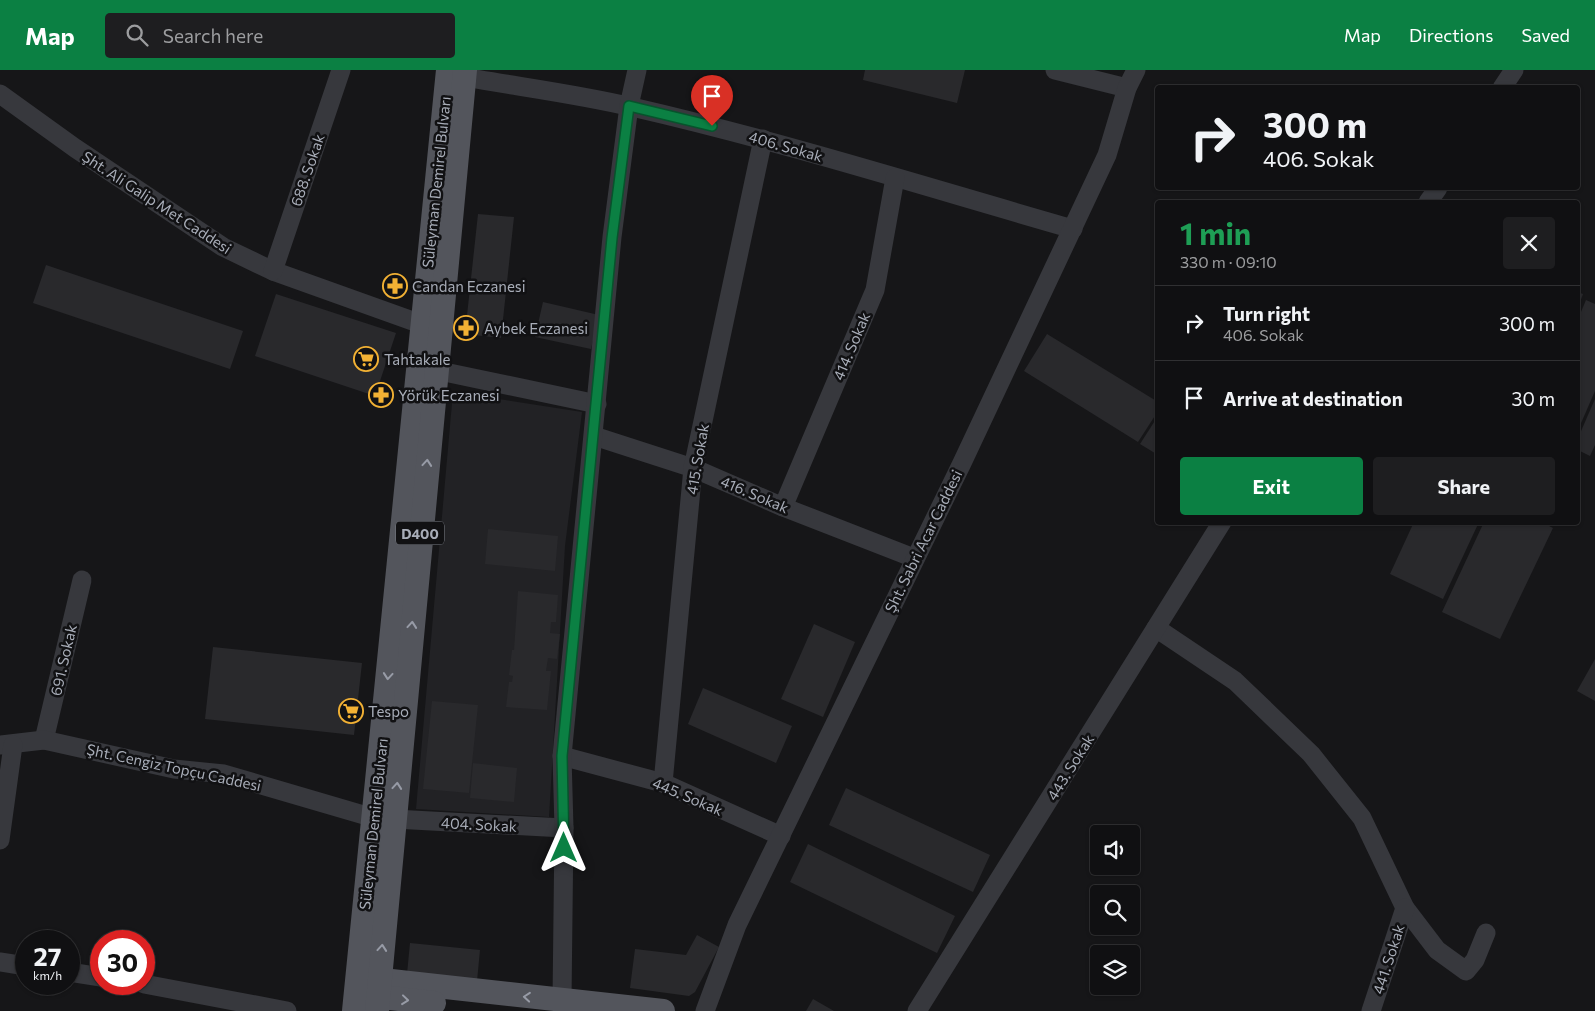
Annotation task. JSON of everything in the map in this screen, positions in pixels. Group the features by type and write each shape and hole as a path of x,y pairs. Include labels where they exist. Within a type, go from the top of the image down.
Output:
{"main road":[{"name":"Süleyman Demirel Bulvarı","path":"367,995 430,326 459,72"},
{"name":"Süleyman Demirel Bulvarı","path":"384,818 435,370 430,326"},
{"path":"367,995 562,1000 662,1011"},
{"path":"367,995 510,1011"}],"street":[{"name":"688. Sokak","path":"273,271 341,70"},
{"path":"562,1000 564,828 562,756 612,238 629,106 636,70"},
{"path":"1055,70 1127,88"},
{"name":"Şht. Sabri Acar Caddesi","path":"705,1011 737,925 1107,155 1127,88 1136,70"},
{"path":"1504,85 1514,70"},
{"name":"406. Sokak","path":"459,72 629,106 763,140 1073,229"},
{"name":"Şht. Ali Galip Met Caddesi","path":"0,94 75,148 223,247 273,271 430,326"},
{"name":"415. Sokak","path":"663,783 693,468 763,140"},
{"name":"414. Sokak","path":"783,507 875,290 895,178"},
{"path":"435,370 597,404"},
{"name":"416. Sokak","path":"594,436 693,468 783,507 914,558"},
{"name":"443. Sokak","path":"917,1011 1220,525"},
{"name":"691. Sokak","path":"44,740 82,580"},
{"path":"1156,628 1235,681 1311,754 1362,818 1405,908 1437,950 1466,971 1475,960 1486,933"},
{"name":"Şht. Cengiz Topçu Caddesi","path":"6,745 44,740 174,769 224,774 384,818"},
{"path":"0,840 6,745"},
{"name":"445. Sokak","path":"562,756 663,783 781,836"},
{"name":"404. Sokak","path":"384,818 564,828"},
{"name":"441. Sokak","path":"1371,1011 1405,908"},
{"path":"0,962 15,964"},
{"path":"155,985 189,990 287,1011"}],"shaded area":[{"path":"453,392 582,412 565,546 549,817 416,809"}],"building":[{"path":"865,70 965,70 957,103 863,80"},
{"path":"478,214 514,217 501,338 465,334"},
{"path":"46,265 243,331 230,369 33,303"},
{"path":"276,294 396,333 375,396 255,356"},
{"path":"1586,300 1595,304 1595,391 1580,425 1580,314"},
{"path":"543,302 599,315 591,349 535,337"},
{"path":"1047,334 1155,400 1155,416 1138,442 1024,371"},
{"path":"1595,399 1595,445 1590,456 1580,451 1580,433"},
{"path":"1155,421 1155,453 1140,444"},
{"path":"1413,525 1478,525 1443,599 1390,574"},
{"path":"1483,525 1547,525 1553,528 1500,639 1442,612"},
{"path":"488,529 558,536 555,571 485,564"},
{"path":"518,591 558,595 556,622 551,622 550,633 560,634 557,659 548,658 546,671 551,671 547,710 506,707 509,682 512,682 513,676 509,675 512,650 514,650"},
{"path":"814,624 855,642 823,717 781,699"},
{"path":"213,647 362,663 354,735 205,719"},
{"path":"1595,659 1595,701 1577,691"},
{"path":"703,688 792,726 776,763 688,724"},
{"path":"432,701 478,705 469,793 423,789"},
{"path":"473,763 517,768 514,802 470,798"},
{"path":"846,788 990,855 973,892 829,825"},
{"path":"808,844 955,916 937,953 790,882"},
{"path":"697,935 719,947 695,992 689,996 630,988 635,949 686,955"},
{"path":"410,943 480,950 477,981 407,974"},
{"path":"813,999 834,1011 806,1011"}],"place":[{"name":"Candan Eczanesi","path":"395,286"},
{"name":"Aybek Eczanesi","path":"466,328"},
{"name":"Tahtakale","path":"366,359"},
{"name":"Yörük Eczanesi","path":"381,395"},
{"name":"Tespo","path":"351,711"}],"route":[{"path":"564,848 562,756 612,238 629,106 712,126"}]}
